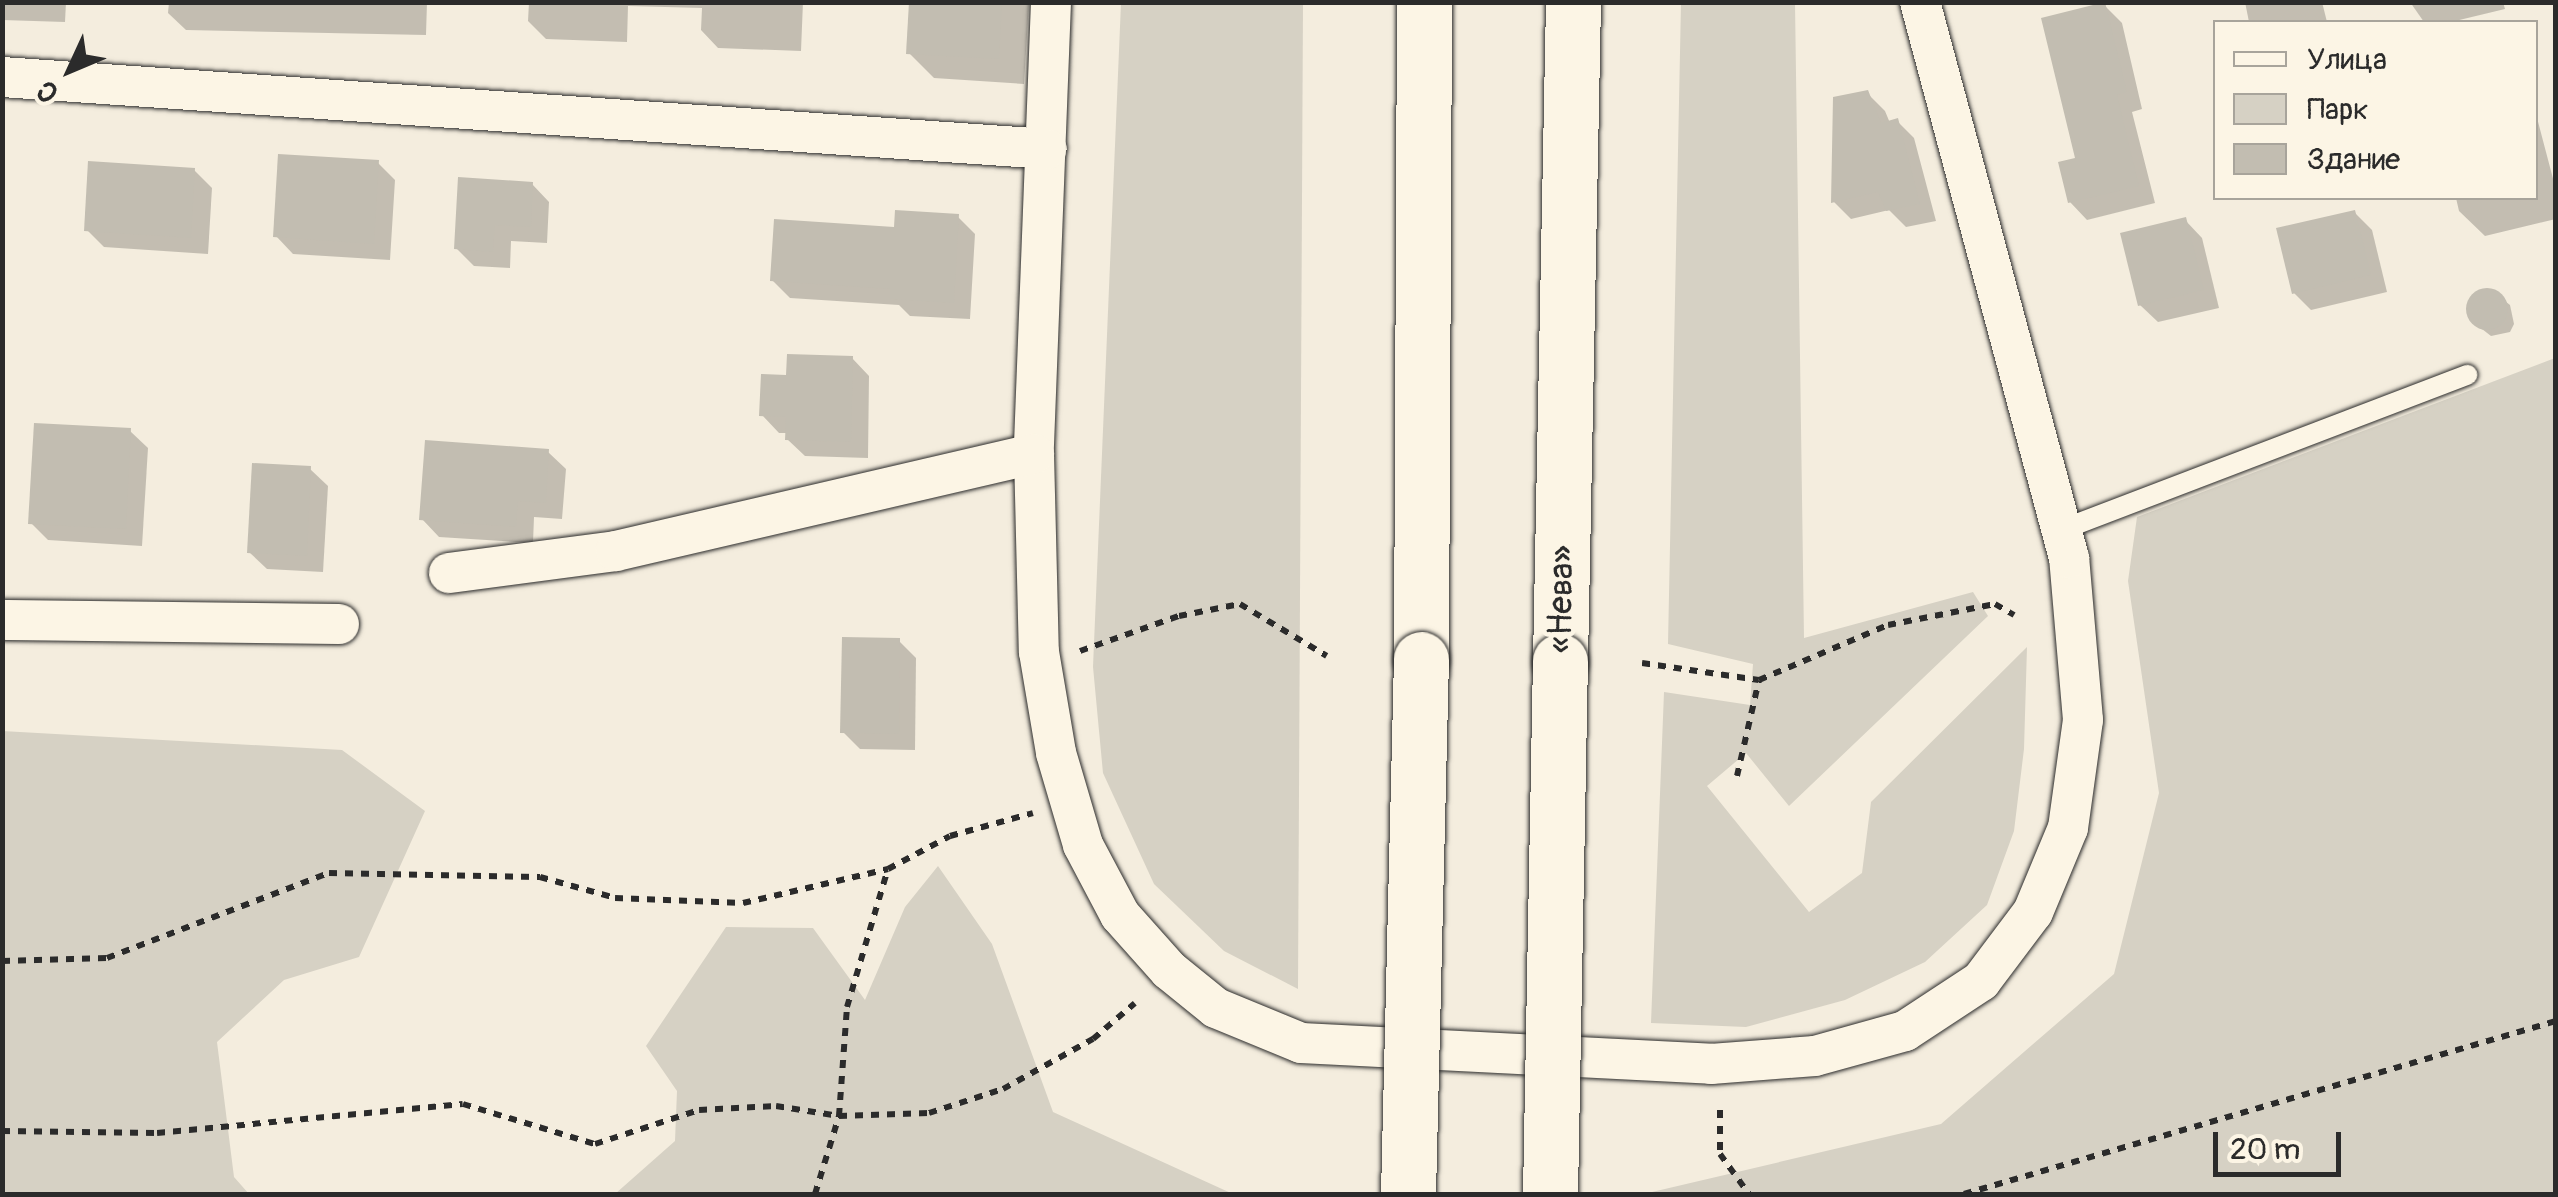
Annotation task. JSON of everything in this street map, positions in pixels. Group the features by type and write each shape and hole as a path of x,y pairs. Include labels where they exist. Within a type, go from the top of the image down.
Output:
{"highway":[{"path":"1408,1194 1420,658 1424,2"},
{"name":"«Нева»","path":"1550,1194 1573,2"}],"street":[{"path":"1052,2 1034,454 1039,652 1056,752 1083,844 1120,916 1169,970 1216,1008 1302,1043 1711,1064 1815,1056 1904,1031 1982,981 2033,912 2068,828 2083,720 2069,558 1920,2"},
{"path":"2,77 1047,150"},
{"path":"449,573 616,550 1034,454"},
{"path":"2,620 339,624"}],"lane":[{"path":"2061,530 2468,375"}],"path":[{"path":"1078,652 1179,616 1240,604 1327,656"},
{"path":"1642,663 1758,680 1888,625 1995,604 2014,614"},
{"path":"1736,776 1758,680"},
{"path":"2,961 106,958 329,873 540,877 615,898 743,903 888,870 950,836 1033,813"},
{"path":"816,1194 839,1116 847,1007 888,870"},
{"path":"2,1131 157,1133 463,1104 594,1144 699,1110 776,1106 839,1116 929,1114 1003,1089 1093,1039 1135,1003"},
{"path":"1964,1194 2556,1021"},
{"path":"1720,1110 1720,1154 1749,1194"}],"green space":[{"path":"1121,3 1303,3 1298,989 1224,951 1154,884 1103,773 1093,667"},
{"path":"1681,3 1795,3 1804,638 1973,592 1988,616 1789,806 1746,753 1707,786 1809,912 1862,873 1871,802 2027,647 2024,749 2014,831 1987,905 1925,962 1845,1000 1746,1027 1651,1023 1664,692 1750,705 1753,664 1668,644"},
{"path":"2555,358 2555,1194 1556,1194 1652,1192 1941,1124 2114,974 2159,793 2128,581 2137,517"},
{"path":"2,731 342,750 425,811 359,957 284,980 217,1042 234,1177 249,1194 3,1194"},
{"path":"938,866 992,944 1053,1112 1233,1194 615,1194 675,1141 677,1091 646,1046 726,927 813,928 865,1000 905,907"}],"building":[{"path":"909,2 1002,2 999,59 906,54"},
{"path":"2105,2 2127,92 2117,95 2139,186 2068,203 2058,162 2075,158 2041,18"},
{"path":"1868,90 1881,123 1898,118 1920,204 1886,211 1878,192 1831,203 1833,97"},
{"path":"278,154 379,160 374,244 273,237"},
{"path":"88,161 195,168 191,238 84,231"},
{"path":"458,177 533,182 531,227 495,225 493,252 454,249"},
{"path":"895,210 959,214 954,303 890,299 890,289 770,281 774,219 894,227"},
{"path":"2355,210 2371,275 2292,294 2276,228"},
{"path":"2186,217 2204,290 2138,306 2120,233"},
{"path":"2487,288 2502,294 2508,309 2502,324 2487,330 2472,324 2466,309 2472,294"},
{"path":"787,354 853,356 851,442 785,440 786,417 759,416 761,374 786,375"},
{"path":"34,423 131,428 126,529 28,524"},
{"path":"425,440 549,449 546,503 518,501 516,527 419,520"},
{"path":"252,463 311,466 307,556 247,553"},
{"path":"842,637 900,638 899,734 840,733"}]}
